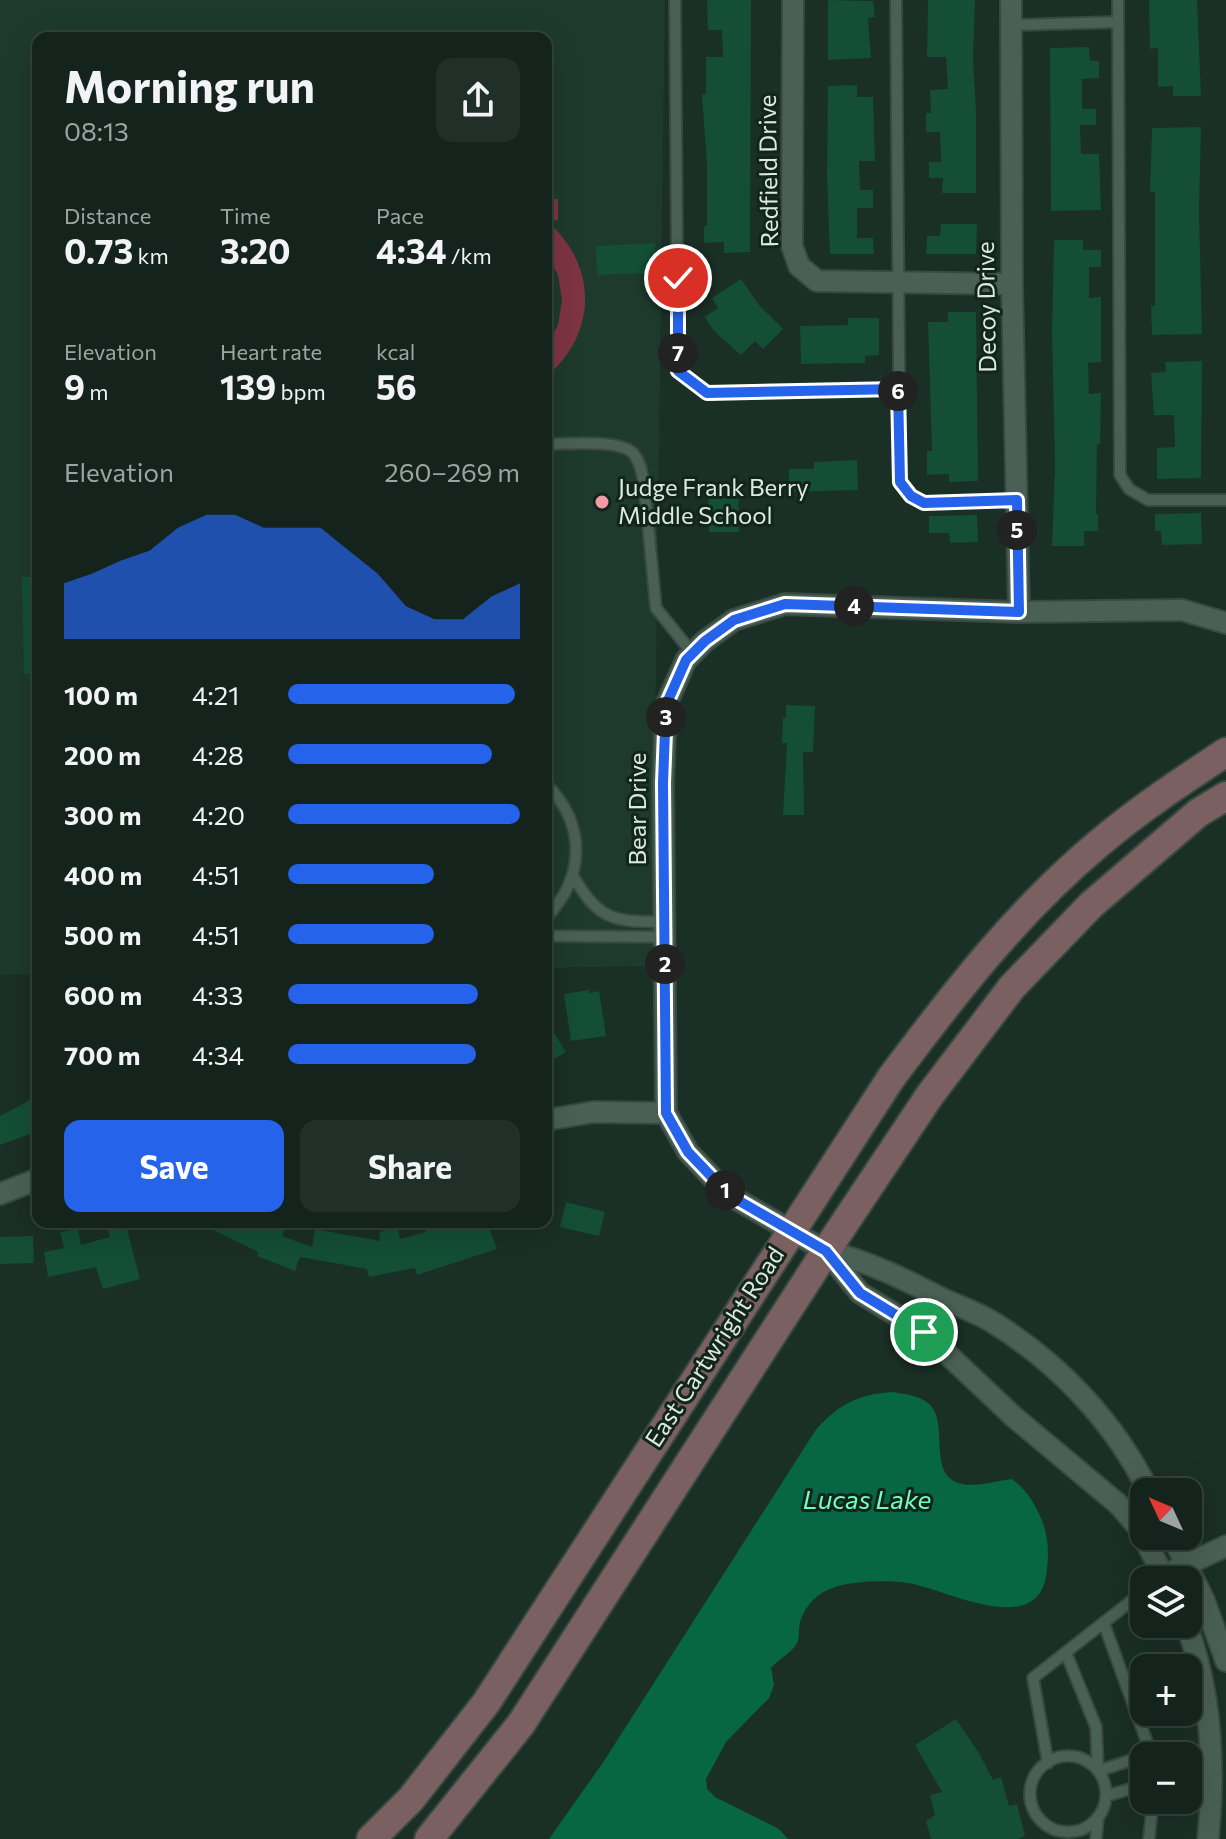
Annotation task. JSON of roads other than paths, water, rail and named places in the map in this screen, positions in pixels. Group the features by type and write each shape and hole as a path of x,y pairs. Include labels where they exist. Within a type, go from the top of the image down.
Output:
{"main road":[{"name":"East Cartwright Road","path":"371,1839 411,1799 486,1703 790,1231 891,1078 954,993 1028,910 1096,845 1168,789 1226,752"},
{"name":"East Cartwright Road","path":"429,1839 521,1724 826,1251 930,1095 1012,987 1091,905 1198,813 1226,796"}],"street":[{"name":"Redfield Drive","path":"793,0 792,246 799,266 817,281 1012,284"},
{"name":"Decoy Drive","path":"1011,0 1012,284 1019,612"},
{"name":"Bear Drive","path":"826,1251 729,1195 688,1152 666,1113 663,783 666,705 686,660 705,641 734,620 785,604 1019,612 1182,610 1226,623"},
{"path":"552,1119 593,1112 666,1113"},
{"path":"0,1194 32,1181"},
{"path":"826,1251 878,1266 992,1321 1044,1358 1102,1418 1135,1462 1142,1478"},
{"path":"826,1251 860,1293 924,1332 1014,1417 1118,1504 1138,1527 1157,1566"},
{"path":"1186,1565 1226,1546"},
{"path":"1179,1550 1204,1600 1226,1661"},
{"path":"1191,1638 1218,1751 1208,1839"}],"lane":[{"path":"675,0 678,371 707,393 898,389"},
{"path":"896,0 900,482 911,496 924,503 1017,500"},
{"path":"1118,0 1120,475 1129,489 1148,500 1226,500"},
{"path":"1012,25 1118,22"},
{"path":"552,444 614,445 632,452 644,483 656,608 693,654"},
{"path":"552,790 571,820 577,847 573,876 561,901 552,911"},
{"path":"573,876 593,906 604,913 621,921 664,930"},
{"path":"552,936 664,930"},
{"path":"1048,1763 1033,1678 1130,1603"},
{"path":"1104,1624 1143,1742"},
{"path":"1066,1653 1096,1727 1098,1771"},
{"path":"1096,1839 1098,1816 1106,1796 1098,1771 1089,1762 1066,1756 1048,1763 1036,1774 1031,1785 1033,1808 1048,1826 1073,1832 1086,1827 1098,1816"},
{"path":"1098,1771 1130,1761"},
{"path":"1106,1796 1130,1789"},
{"path":"1149,1839 1152,1814"}],"water":[{"name":"Lucas Lake","path":"892,1392 920,1398 935,1411 941,1460 951,1479 974,1485 1012,1479 1030,1498 1043,1523 1047,1543 1046,1576 1039,1595 1025,1604 1007,1607 964,1600 908,1583 881,1581 843,1585 829,1589 814,1599 801,1619 797,1643 771,1668 774,1685 769,1698 726,1742 706,1779 707,1789 715,1797 779,1829 788,1839 549,1839 604,1761 815,1431 849,1402"}],"place":[{"name":"Judge Frank Berry Middle School","path":"602,502"}]}
